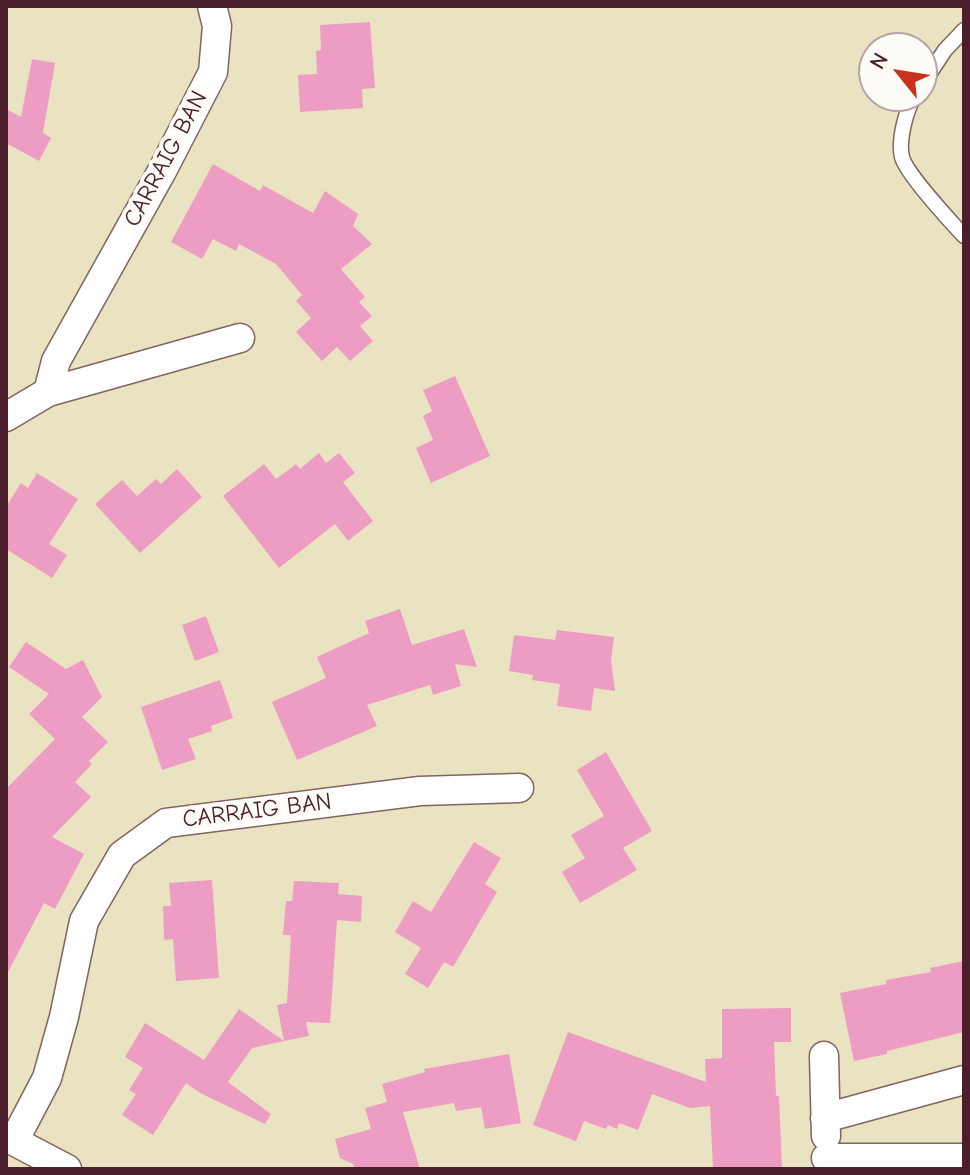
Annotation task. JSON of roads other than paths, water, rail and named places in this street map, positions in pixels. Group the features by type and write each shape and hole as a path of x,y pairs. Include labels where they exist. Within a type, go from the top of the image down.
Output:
{"street":[{"name":"CARRAIG BAN","path":"48,392 56,361 162,171 213,72 217,26 212,6"},
{"path":"6,417 48,392 240,338"},
{"name":"CARRAIG BAN","path":"67,1169 10,1139 47,1078 64,1017 84,921 122,855 166,823 420,791 519,788"},
{"path":"824,1056 826,1164 964,1158"},
{"path":"825,1118 964,1080"}],"lane":[{"path":"938,61 964,30"},
{"path":"906,112 902,157 933,203 964,236"}]}
